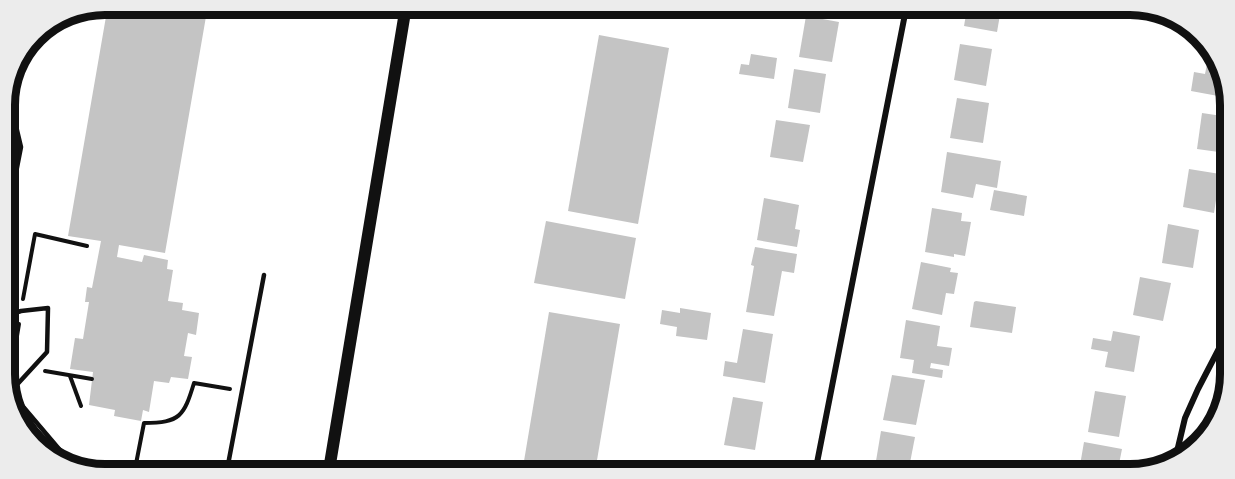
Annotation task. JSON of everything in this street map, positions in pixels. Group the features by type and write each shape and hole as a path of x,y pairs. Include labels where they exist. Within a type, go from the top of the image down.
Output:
{"main road":[{"path":"330,464 405,15"}],"street":[{"path":"817,464 905,15"},
{"path":"1177,450 1185,418 1220,346"}],"lane":[{"path":"15,120 21,147 15,178"},
{"path":"228,464 264,275"},
{"path":"15,313 48,308 47,351 16,386"},
{"path":"19,400 64,454"}],"path":[{"path":"15,343 35,234 87,246"},
{"path":"32,369 92,379"},
{"path":"70,375 81,406"},
{"path":"136,464 144,423 165,423 178,417 187,404 194,383 242,391"}],"building":[{"path":"106,15 206,15 165,253 119,245 117,257 142,262 144,255 168,260 167,269 173,270 168,301 183,303 182,310 199,313 196,335 188,333 184,356 192,357 188,379 171,377 169,383 154,381 149,412 143,410 141,421 114,416 115,410 89,405 93,372 70,369 75,338 83,339 89,302 85,302 87,287 92,288 101,241 68,236"},
{"path":"617,15 634,15 633,18"},
{"path":"966,15 1000,15 997,32 964,26"},
{"path":"806,16 839,22 832,62 799,57"},
{"path":"599,35 669,48 638,224 568,211"},
{"path":"960,44 992,49 986,86 954,80"},
{"path":"751,54 777,58 774,79 739,74 741,64 749,65"},
{"path":"1208,60 1217,82 1219,96 1191,91 1194,72 1205,74"},
{"path":"794,69 826,74 820,113 788,108"},
{"path":"957,98 989,103 983,143 950,138"},
{"path":"1202,113 1220,116 1220,152 1197,149"},
{"path":"776,120 810,125 803,162 770,157"},
{"path":"947,152 1001,161 997,188 976,184 973,198 941,192"},
{"path":"1189,169 1220,174 1214,213 1183,207"},
{"path":"994,190 1027,196 1024,216 990,210"},
{"path":"764,198 799,205 795,229 800,230 797,247 757,240"},
{"path":"932,208 962,213 961,221 971,222 965,256 954,254 954,257 925,252"},
{"path":"546,221 636,238 625,299 534,283"},
{"path":"1168,224 1199,230 1193,268 1162,263"},
{"path":"755,247 797,254 794,273 782,271 774,316 746,312"},
{"path":"921,262 951,268 950,272 958,273 954,294 946,293 942,315 912,309"},
{"path":"1140,277 1171,283 1163,321 1133,315"},
{"path":"976,301 1016,307 1012,333 970,327"},
{"path":"680,308 711,313 707,340 676,336 677,327 660,324 662,310 680,313"},
{"path":"549,312 620,324 596,464 527,464 524,461"},
{"path":"906,320 940,326 937,346 952,348 949,366 931,363 930,368 943,370 942,378 912,373 914,360 900,358"},
{"path":"743,329 773,334 765,383 723,376 725,361 737,363"},
{"path":"1113,331 1140,336 1134,372 1105,367 1108,352 1091,349 1093,338 1111,341"},
{"path":"892,375 925,380 916,425 883,420"},
{"path":"1095,391 1126,396 1119,437 1088,432"},
{"path":"733,397 763,402 755,450 724,445"},
{"path":"881,431 915,437 910,464 876,464"},
{"path":"1084,442 1122,449 1119,464 1080,464"}]}
